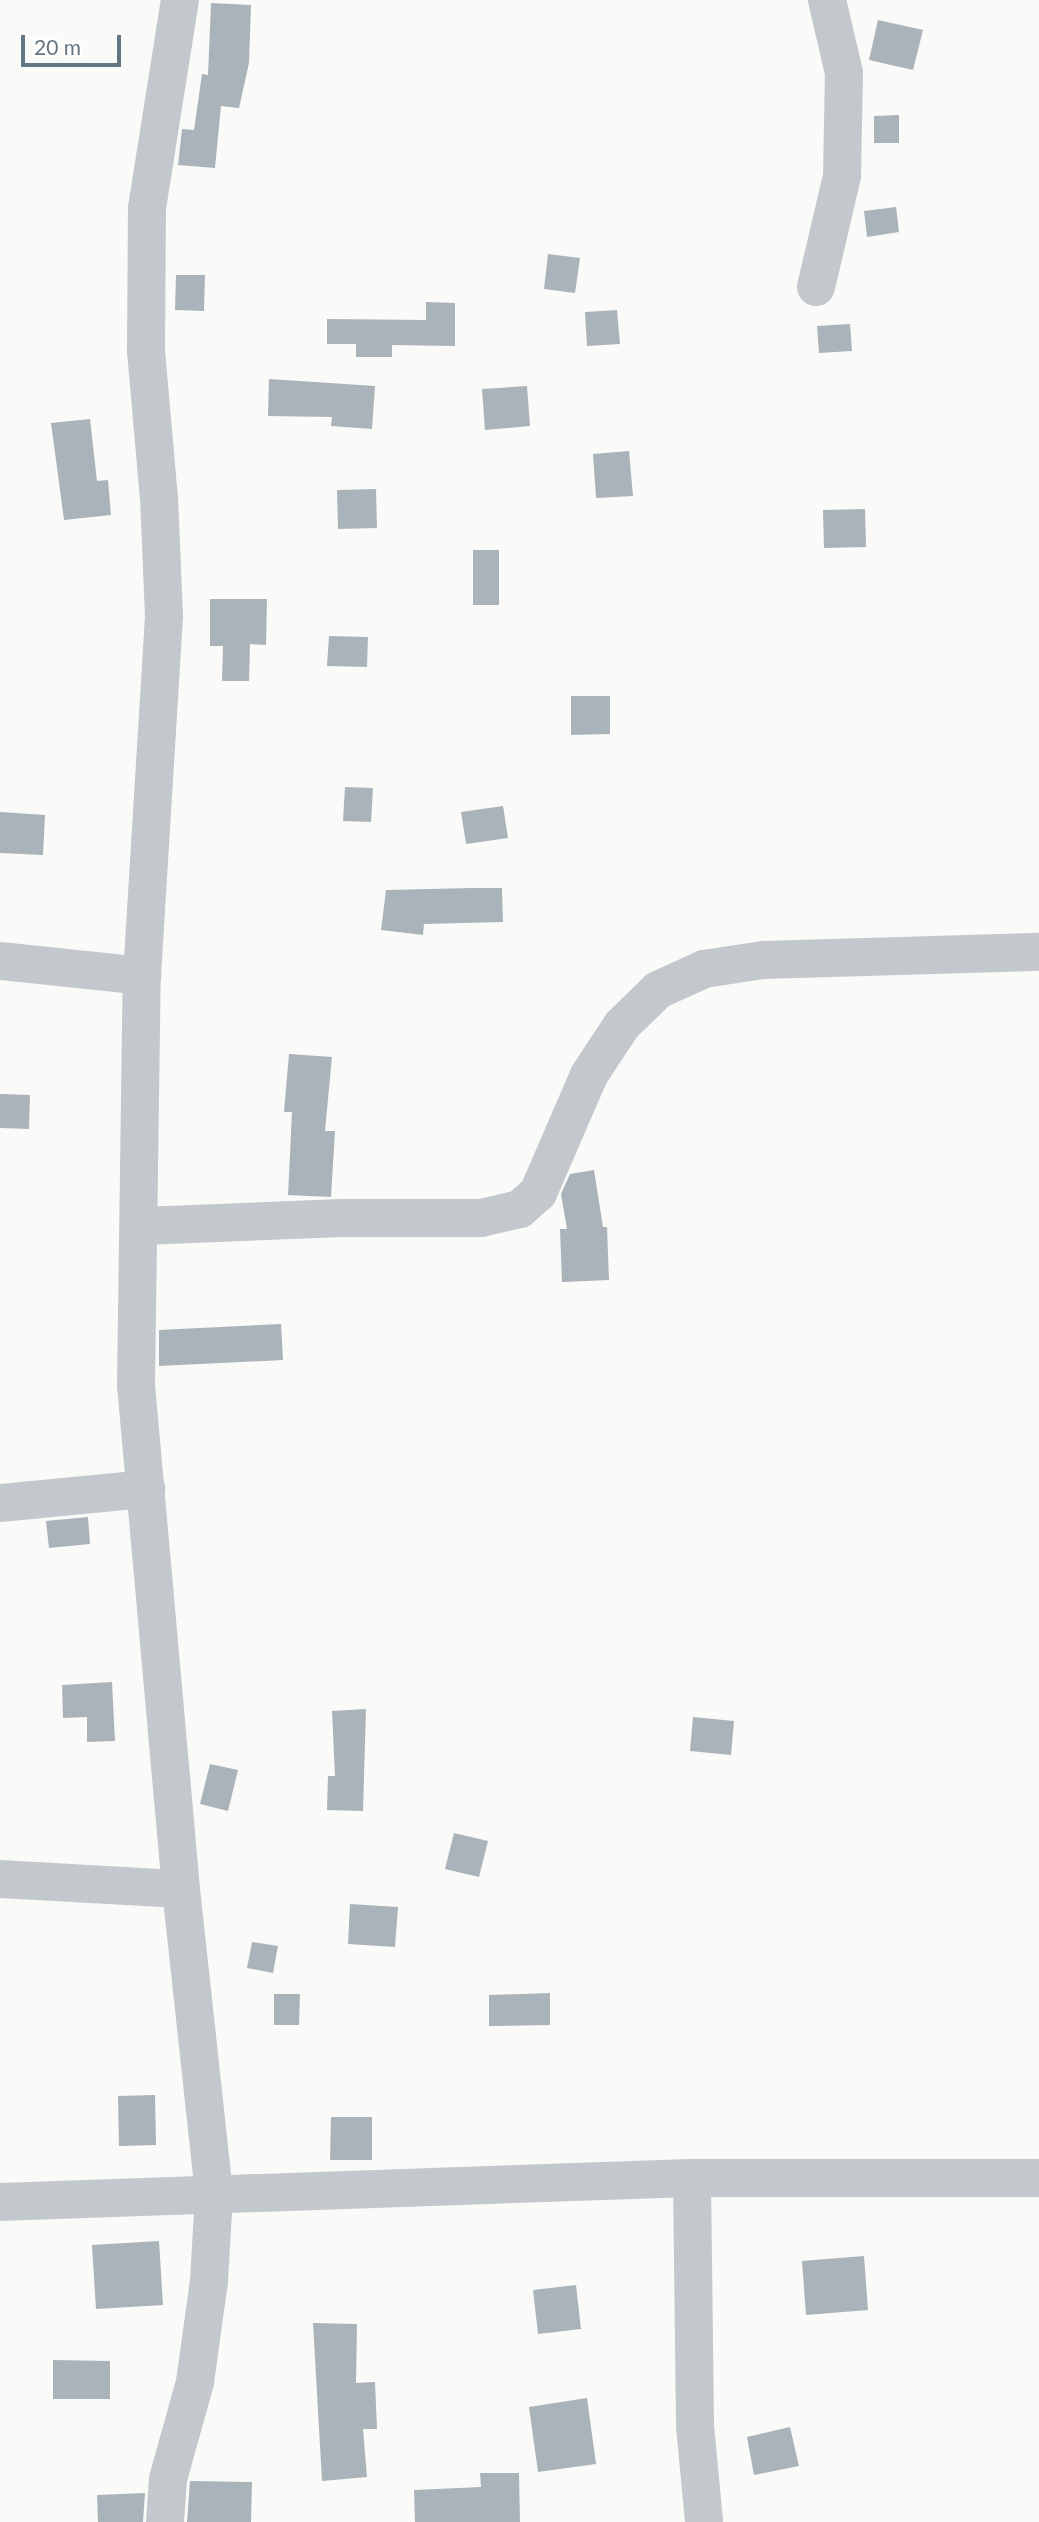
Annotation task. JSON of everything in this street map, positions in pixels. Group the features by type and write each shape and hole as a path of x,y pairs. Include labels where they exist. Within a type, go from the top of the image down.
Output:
{"street":[{"path":"165,2522 168,2479 195,2382 209,2281 214,2193 181,1889 136,1385 142,1226 142,976 164,616 159,499 146,350 147,208 180,0"},
{"path":"816,286 842,176 844,73 827,0"},
{"path":"142,1226 341,1218 481,1218 520,1209 538,1193 589,1075 622,1025 658,990 704,969 763,960 1039,953"},
{"path":"0,961 142,976"},
{"path":"0,1503 146,1489"},
{"path":"0,1879 181,1889"},
{"path":"692,2178 695,2426 704,2522"},
{"path":"0,2202 692,2178 1039,2178"}],"building":[{"path":"211,3 251,5 249,63 239,108 221,106 215,168 178,165 182,129 194,130 202,74 208,75"},
{"path":"878,20 923,30 913,70 869,60"},
{"path":"899,115 899,143 874,143 874,116"},
{"path":"896,207 899,232 867,237 864,211"},
{"path":"548,254 580,258 575,293 544,289"},
{"path":"176,275 205,275 204,311 175,310"},
{"path":"426,302 455,303 455,346 392,345 392,357 356,357 356,344 327,344 327,319 426,320"},
{"path":"617,310 620,344 587,346 585,312"},
{"path":"850,324 852,351 819,353 817,326"},
{"path":"269,379 375,386 372,429 331,426 332,417 268,416"},
{"path":"527,386 530,426 485,430 482,389"},
{"path":"90,419 97,481 108,480 111,515 64,520 51,423"},
{"path":"629,451 633,496 596,498 593,454"},
{"path":"376,489 377,528 338,529 337,490"},
{"path":"865,509 866,547 824,548 823,510"},
{"path":"473,550 499,550 499,605 473,605"},
{"path":"210,599 267,599 266,645 250,644 249,681 222,681 223,646 210,646"},
{"path":"329,636 368,637 367,667 327,666"},
{"path":"571,696 610,696 610,734 571,735"},
{"path":"345,787 373,788 371,822 343,821"},
{"path":"503,806 508,838 466,844 461,812"},
{"path":"0,812 45,815 43,855 0,853"},
{"path":"502,888 503,922 424,924 423,935 381,930 386,890"},
{"path":"289,1054 332,1057 325,1131 335,1131 331,1197 288,1195 292,1112 284,1112"},
{"path":"0,1094 30,1095 29,1129 0,1128"},
{"path":"594,1170 603,1227 607,1227 609,1280 562,1282 560,1229 567,1229 561,1194 570,1174"},
{"path":"281,1324 283,1360 159,1366 159,1330"},
{"path":"88,1517 90,1544 49,1548 46,1521"},
{"path":"112,1682 115,1741 87,1742 87,1717 63,1718 62,1685"},
{"path":"366,1709 363,1811 327,1810 328,1776 335,1776 332,1711"},
{"path":"693,1717 734,1721 731,1755 690,1751"},
{"path":"210,1764 238,1770 228,1811 200,1804"},
{"path":"454,1833 488,1841 479,1877 445,1869"},
{"path":"350,1904 398,1907 395,1947 348,1944"},
{"path":"252,1942 278,1946 273,1973 247,1968"},
{"path":"550,1993 550,2025 489,2026 489,1995"},
{"path":"274,1994 300,1994 299,2025 274,2025"},
{"path":"155,2095 156,2145 119,2146 118,2096"},
{"path":"331,2117 372,2117 372,2160 330,2160"},
{"path":"159,2241 163,2305 96,2309 92,2245"},
{"path":"864,2256 868,2310 806,2315 802,2261"},
{"path":"576,2285 581,2329 538,2334 533,2290"},
{"path":"313,2323 357,2324 356,2383 375,2382 377,2429 363,2429 367,2477 322,2481"},
{"path":"53,2360 110,2361 110,2399 53,2399"},
{"path":"587,2398 596,2464 538,2472 529,2407"},
{"path":"790,2427 799,2466 754,2475 747,2437"},
{"path":"480,2473 519,2473 520,2522 415,2522 414,2490 481,2487"},
{"path":"190,2481 252,2482 251,2522 187,2522"},
{"path":"145,2493 143,2522 98,2522 97,2495"}]}
